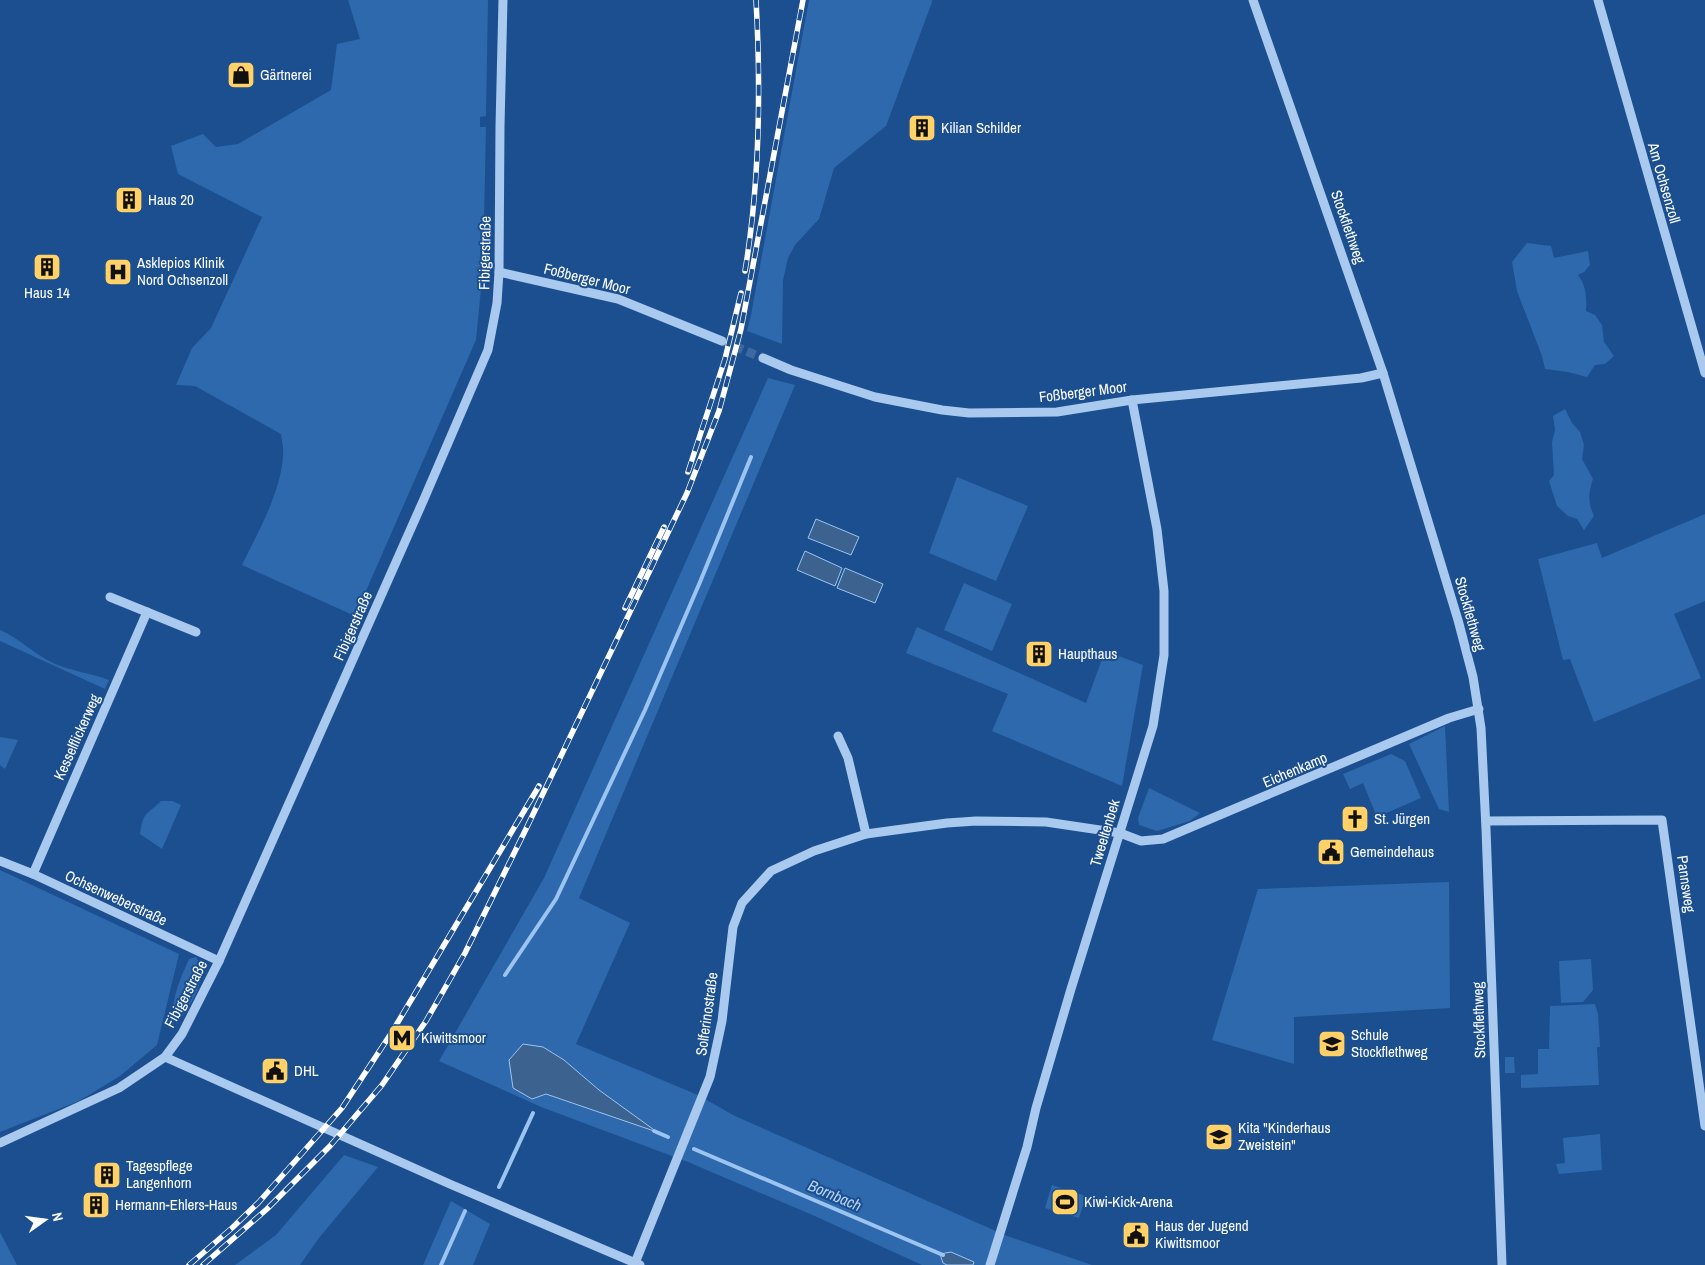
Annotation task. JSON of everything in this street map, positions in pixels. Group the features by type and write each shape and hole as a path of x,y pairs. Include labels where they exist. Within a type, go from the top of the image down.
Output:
{"street":[{"name":"Fibigerstraße","path":"0,1143 119,1088 165,1057 182,1034 219,961 425,496 488,350 497,303 503,0"},
{"name":"Stockflethweg","path":"1253,0 1383,372 1458,620 1473,677 1479,709 1486,821 1502,1265"},
{"name":"Am Ochsenzoll","path":"1598,0 1705,373"},
{"name":"Foßberger Moor","path":"499,272 618,299 722,340"},
{"name":"Foßberger Moor","path":"763,358 791,370 875,397 942,410 969,413 1057,412 1132,400 1361,378 1383,372"},
{"name":"Tweeltenbek","path":"991,1264 1027,1147 1036,1108 1071,989 1153,726 1164,655 1164,591 1158,529 1132,400"},
{"path":"110,597 196,632"},
{"name":"Kesselflickerweg","path":"32,874 147,612"},
{"name":"Eichenkamp","path":"1120,833 1141,841 1163,839 1449,718 1479,709"},
{"path":"838,736 848,758 866,834"},
{"name":"Pannsweg","path":"1486,821 1662,820 1705,1126"},
{"name":"Solferinostraße","path":"638,1264 710,1077 722,1021 733,927 742,903 771,871 814,851 866,834 947,823 976,821 1046,822 1120,833"},
{"name":"Ochsenweberstraße","path":"0,861 219,961"},
{"path":"165,1057 492,1203 638,1264"}],"shaded area":[{"path":"348,0 488,0 486,116 480,117 480,127 486,127 483,269 476,340 355,616 242,565 278,485 283,454 281,434 195,386 176,385 192,348 211,328 262,217 178,174 171,146 203,134 216,147 238,144 331,90 337,44 360,39"},
{"path":"809,0 932,0 932,2 886,126 834,168 819,219 795,245 788,258 783,280 782,344 747,331"},
{"path":"1527,243 1551,246 1554,258 1588,251 1590,265 1584,272 1578,275 1583,283 1585,292 1586,311 1595,315 1602,325 1604,342 1614,356 1605,364 1595,365 1587,377 1545,369 1542,356 1517,291 1512,262"},
{"path":"768,378 795,385 579,898 630,923 576,1044 698,1095 735,1116 1007,1236 1092,1265 922,1265 817,1217 688,1162 541,1107 439,1061 544,878","holes":["543,1047 564,1060 599,1090 655,1131 546,1094"]},
{"path":"1565,409 1572,423 1580,432 1584,445 1582,459 1593,479 1589,498 1594,516 1584,530 1577,519 1568,516 1557,506 1549,481 1554,475 1552,442 1555,430 1553,416"},
{"path":"957,477 1028,506 996,581 929,553"},
{"path":"1705,514 1705,601 1674,614 1701,678 1594,722 1570,659 1563,660 1538,559 1597,543 1602,558"},
{"path":"816,519 859,537 851,555 808,538"},
{"path":"805,551 842,568 835,586 797,570"},
{"path":"845,568 883,584 875,603 837,588"},
{"path":"964,583 1012,604 992,651 944,630"},
{"path":"917,627 1086,703 1105,651 1143,665 1122,786 992,731 1008,694 906,653"},
{"path":"0,630 53,663 109,680 105,689 0,641"},
{"path":"1445,726 1449,812 1439,809 1409,744"},
{"path":"0,737 18,740 5,769 0,765"},
{"path":"1391,754 1405,761 1421,798 1377,817 1363,783 1350,789 1343,774"},
{"path":"1149,788 1200,813 1190,821 1157,831 1139,825 1138,818"},
{"path":"161,801 172,801 181,805 162,849 140,834 144,817"},
{"path":"0,870 179,954 157,1045 120,1076 79,1101 0,1132"},
{"path":"1449,882 1450,1008 1294,1017 1294,1064 1212,1040 1258,889"},
{"path":"196,957 200,966 200,983 192,1001 177,1024 173,1009 176,991 189,959"},
{"path":"1591,959 1593,990 1583,1002 1561,1003 1559,961"},
{"path":"1595,1004 1598,1014 1600,1047 1597,1047 1599,1085 1521,1088 1521,1075 1538,1074 1538,1049 1549,1049 1550,1006"},
{"path":"523,1044 543,1047 564,1060 599,1090 657,1132 546,1094 532,1099 513,1088 509,1060"},
{"path":"1505,1057 1514,1057 1515,1073 1505,1073"},
{"path":"1600,1134 1602,1170 1559,1174 1556,1164 1565,1163 1563,1138"},
{"path":"344,1155 378,1167 319,1238 300,1265 235,1265 276,1235"},
{"name":"Kiwi-Kick-Arena","path":"1052,1185 1086,1196 1079,1218 1045,1208"},
{"path":"451,1201 490,1224 473,1265 423,1265"},
{"path":"0,1232 17,1265 0,1265"},
{"path":"951,1252 974,1262 973,1265 947,1265 943,1263 940,1254"}],"waterway":[{"path":"505,975 556,899 645,710 751,457"},
{"name":"Bornbach","path":"499,1187 533,1113"},
{"name":"Bornbach","path":"654,1131 668,1137"},
{"name":"Bornbach","path":"694,1149 943,1255"},
{"name":"Bornbach","path":"441,1265 465,1211"}],"tunnel":[{"path":"722,341 763,358"}],"railway":[{"path":"745,271 754,203 758,136 756,0"},
{"path":"203,1265 267,1209 330,1146 382,1085 426,1021 465,953 687,493 719,411 741,329 803,0"},
{"path":"688,472 725,359 741,293"},
{"path":"625,608 664,527"},
{"path":"189,1265 259,1202 342,1108 392,1032 539,786"}],"place":[{"name":"Gärtnerei","path":"241,75"},
{"name":"Kilian Schilder","path":"922,128"},
{"name":"Haus 20","path":"129,200"},
{"name":"Haus 14","path":"47,267"},
{"name":"Asklepios Klinik Nord Ochsenzoll","path":"118,272"},
{"name":"Haupthaus","path":"1039,654"},
{"name":"St. Jürgen","path":"1355,819"},
{"name":"Gemeindehaus","path":"1331,852"},
{"name":"Kiwittsmoor","path":"402,1038"},
{"name":"Schule Stockflethweg","path":"1332,1044"},
{"name":"DHL","path":"275,1071"},
{"name":"Kita \"Kinderhaus Zweistein\"","path":"1219,1137"},
{"name":"Tagespflege Langenhorn","path":"107,1175"},
{"name":"Kiwi-Kick-Arena","path":"1065,1202"},
{"name":"Hermann-Ehlers-Haus","path":"96,1205"},
{"name":"Haus der Jugend Kiwittsmoor","path":"1136,1235"}]}
